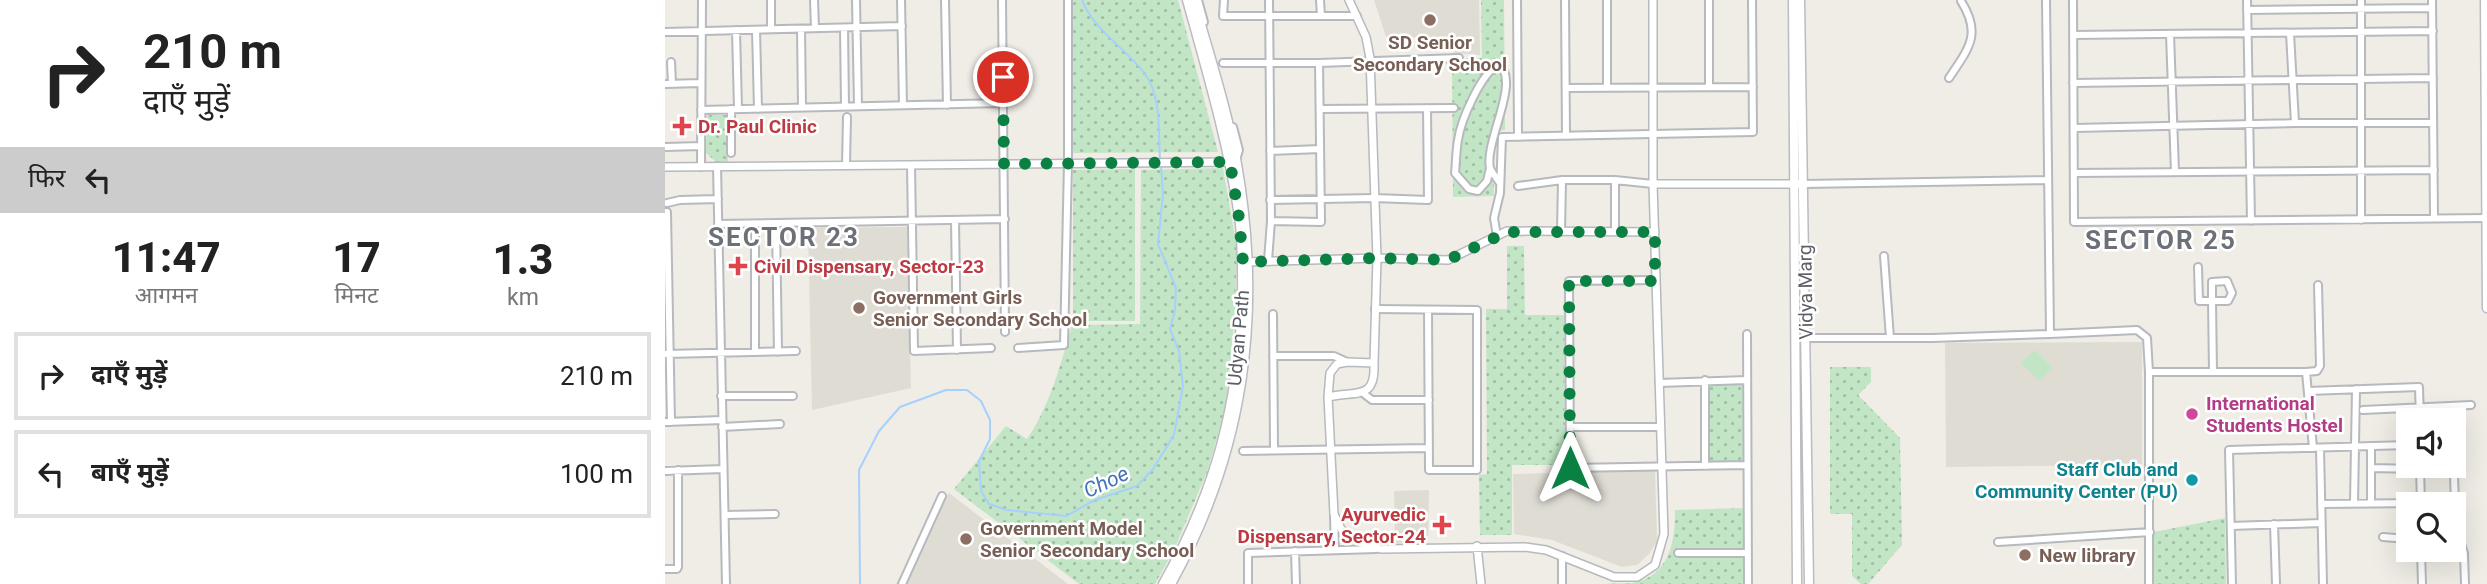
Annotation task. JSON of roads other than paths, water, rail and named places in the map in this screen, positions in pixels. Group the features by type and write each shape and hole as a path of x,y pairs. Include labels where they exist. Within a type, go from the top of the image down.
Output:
{"main road":[{"name":"Udyan Path","path":"1187,0 1234,161"},
{"name":"Udyan Path","path":"1171,584 1184,561 1220,478 1235,424 1247,322 1246,262 1228,121 1196,0"},
{"name":"Vidya Marg","path":"1793,0 1806,338 1809,584"},
{"name":"Vidya Marg","path":"1797,584 1800,0"},
{"path":"2485,0 2487,308"},
{"name":"Udyan Path","path":"1163,584 1178,557 1213,475 1229,422 1246,262"}],"street":[{"path":"701,167 702,0"},
{"path":"771,0 771,29"},
{"path":"814,0 815,29"},
{"path":"856,0 858,106"},
{"path":"901,0 903,105"},
{"path":"945,0 947,104"},
{"path":"1002,0 1005,332"},
{"path":"1018,348 1064,345 1068,0"},
{"path":"1223,0 1223,16 1357,16"},
{"path":"1268,261 1271,221 1269,0"},
{"path":"1320,0 1321,16"},
{"path":"1328,397 1363,393 1375,377 1377,258 1370,61 1366,37 1349,0"},
{"path":"1517,0 1518,137"},
{"path":"1565,0 1566,136"},
{"path":"1607,0 1607,88"},
{"path":"1248,584 1248,553 1525,547 1546,550 1614,577 1637,577 1655,565 1664,534 1653,184 1653,0"},
{"path":"1709,0 1709,87"},
{"path":"1497,236 1495,218 1502,137 1753,132 1752,0"},
{"path":"2046,0 2050,334"},
{"path":"2073,0 2074,222 2486,218"},
{"path":"2247,0 2251,221"},
{"path":"2278,0 2279,9"},
{"path":"2361,0 2361,220"},
{"path":"1949,78 1972,39 1973,23 1961,1"},
{"path":"2247,10 2361,9 2432,4 2434,217"},
{"path":"665,32 902,26"},
{"path":"844,28 845,107"},
{"path":"801,29 802,108"},
{"path":"731,153 736,30"},
{"path":"756,30 758,109"},
{"path":"2073,35 2433,31"},
{"path":"2290,33 2295,123"},
{"path":"2170,34 2175,172"},
{"path":"1223,64 1459,58"},
{"path":"671,62 669,84 701,83"},
{"path":"1271,221 1321,222 1319,63"},
{"path":"1490,168 1487,181 1478,191 1469,189 1455,173 1458,139 1469,107 1478,87 1494,66 1499,64 1504,67 1505,94 1493,141 1490,168 1500,184"},
{"path":"2073,83 2433,78"},
{"path":"1566,88 1753,87"},
{"path":"701,110 1003,103"},
{"path":"1271,200 1428,200 1427,108"},
{"path":"1319,109 1454,108"},
{"path":"846,165 847,117"},
{"path":"2074,128 2433,123"},
{"path":"665,147 701,146"},
{"path":"1270,151 1320,149"},
{"path":"665,167 1234,161"},
{"path":"911,165 914,351 991,348"},
{"path":"717,166 726,584"},
{"path":"2074,173 2434,170"},
{"path":"1518,186 1562,180 1615,180 1653,184 1798,184 2048,180"},
{"path":"1561,231 1562,180"},
{"path":"1615,180 1615,230"},
{"path":"667,203 718,199"},
{"path":"665,212 668,422 780,424"},
{"path":"718,224 1005,219"},
{"path":"955,220 957,350"},
{"path":"755,224 755,352"},
{"path":"776,224 778,352"},
{"path":"1246,262 1377,258 1448,260 1507,232 1655,232"},
{"path":"1884,256 1890,338"},
{"path":"2198,267 2199,301 2212,301 2213,372"},
{"path":"1655,281 1569,281 1570,468 1747,465"},
{"path":"2149,372 2317,371 2320,366 2318,285"},
{"path":"1375,309 1477,310 1477,470 1429,470 1428,310"},
{"path":"1273,314 1274,450"},
{"path":"1806,338 2137,330 2147,338 2149,372 2149,584"},
{"path":"1747,334 1748,584"},
{"path":"668,353 796,351"},
{"path":"1273,356 1334,356 1347,362"},
{"path":"1335,550 1329,373 1337,364 1374,363"},
{"path":"2306,372 2321,504 2323,584"},
{"path":"1705,380 1705,466"},
{"path":"1659,383 1747,380"},
{"path":"2308,391 2419,387 2420,407"},
{"path":"2354,503 2355,389"},
{"path":"1363,393 1372,400 1429,400"},
{"path":"721,396 793,396"},
{"path":"2363,410 2471,405"},
{"path":"1570,427 1660,427"},
{"path":"2232,584 2229,450 2396,445"},
{"path":"2371,446 2371,503"},
{"path":"1243,451 1429,448"},
{"path":"2371,468 2396,467"},
{"path":"665,471 723,469"},
{"path":"665,569 678,567 678,470"},
{"path":"2454,478 2456,530 2464,553 2465,584"},
{"path":"902,584 942,496"},
{"path":"2321,504 2396,503"},
{"path":"725,515 775,514"},
{"path":"1334,514 1341,529 1349,536 1381,549"},
{"path":"2231,526 2322,523"},
{"path":"2274,524 2276,584"},
{"path":"1998,542 2150,532"},
{"path":"2383,537 2396,538"},
{"path":"1477,546 1481,584"},
{"path":"1295,551 1296,584"},
{"path":"1678,553 1748,553"},
{"path":"1562,556 1562,584"},
{"path":"2421,562 2422,584"}],"waterway":[{"name":"Choe","path":"1082,0 1094,21 1137,65 1150,83 1157,104 1160,159"},
{"name":"Choe","path":"860,584 859,470 879,431 900,407 946,390 967,390 981,401 990,420 990,439 979,461 981,491 989,504 1007,510 1066,516 1095,500 1137,486 1153,469 1174,435 1183,386 1179,351 1170,329 1175,310 1176,288 1158,244 1163,194 1161,165"}],"place":[{"name":"SD Senior Secondary School","path":"1430,20"},
{"name":"Dr. Paul Clinic","path":"682,126"},
{"name":"Civil Dispensary, Sector-23","path":"738,266"},
{"name":"Government Girls Senior Secondary School","path":"859,308"},
{"name":"International Students Hostel","path":"2192,414"},
{"name":"Staff Club and Community Center (PU)","path":"2192,480"},
{"name":"Ayurvedic Dispensary, Sector-24","path":"1442,525"},
{"name":"Government Model Senior Secondary School","path":"966,539"},
{"name":"New library","path":"2025,555"}],"district":[{"name":"SECTOR 23","path":"784,237"},
{"name":"SECTOR 25","path":"2161,240"}]}
